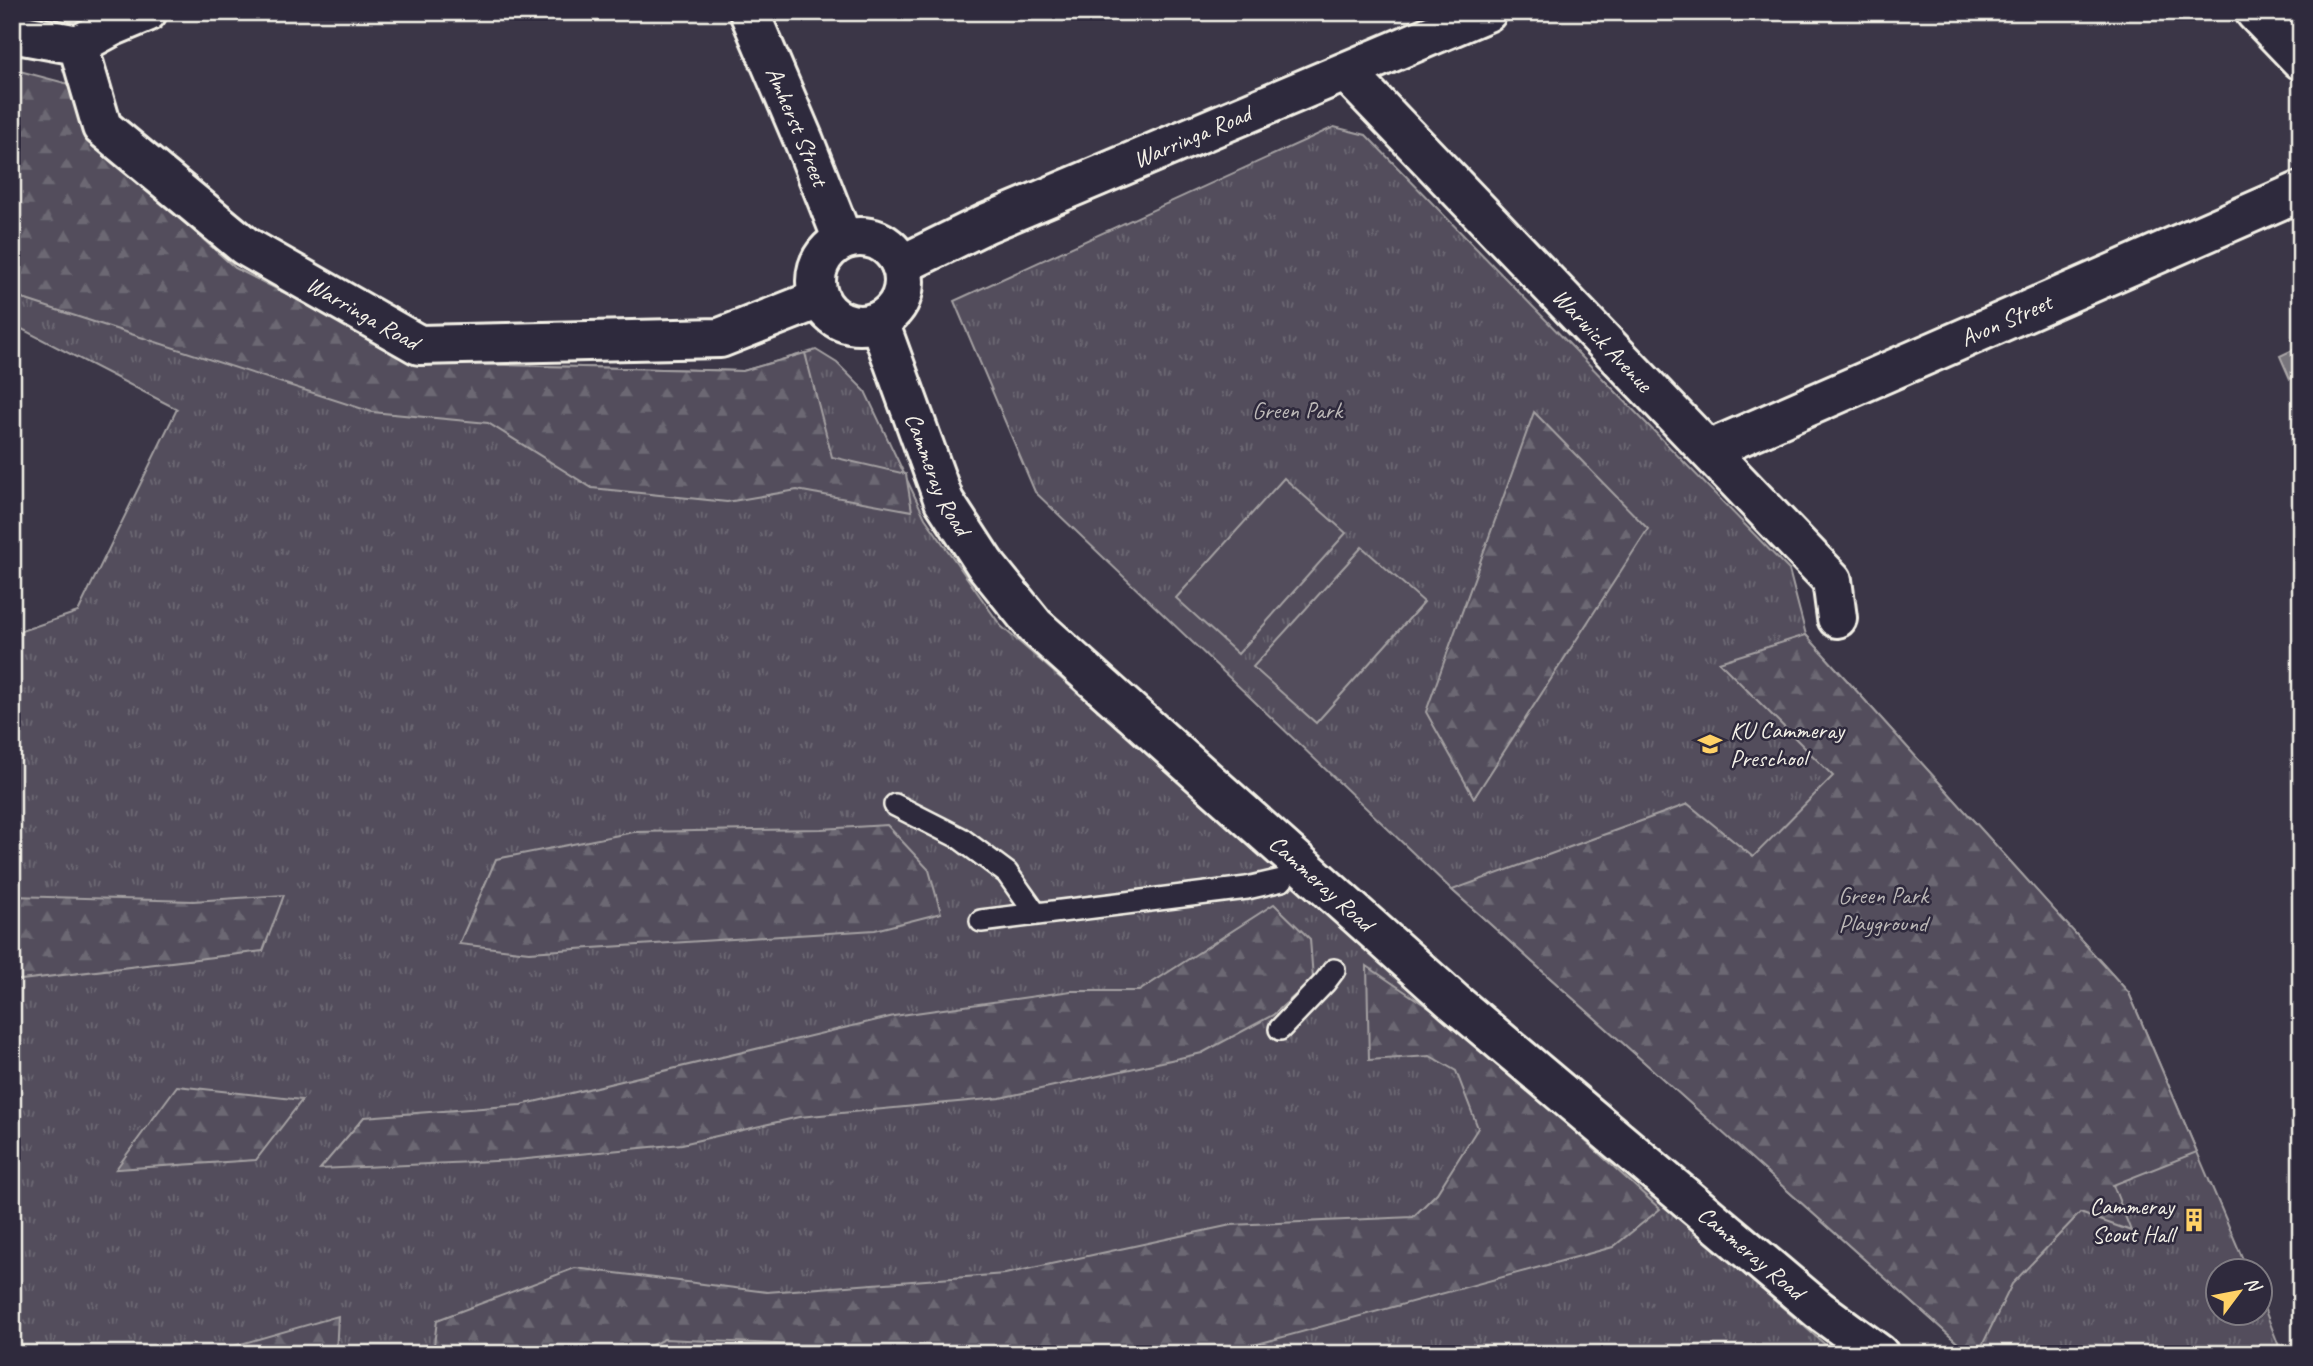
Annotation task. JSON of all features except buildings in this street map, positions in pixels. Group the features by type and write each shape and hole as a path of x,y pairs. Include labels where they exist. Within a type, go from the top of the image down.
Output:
{"street":[{"path":"12,33 78,45 147,12"},
{"name":"Amherst Street","path":"750,12 843,240"},
{"name":"Warringa Road","path":"901,265 987,223 1487,12"},
{"path":"2255,12 2301,60"},
{"name":"Warringa Road","path":"78,45 102,127 245,246 419,345 720,338 819,299"},
{"name":"Warwick Avenue","path":"1346,72 1832,580 1837,618"},
{"name":"Avon Street","path":"1709,450 2301,191"},
{"path":"871,238 894,253 901,265 905,278 903,291 891,315 879,322 866,326 844,323 827,311 819,299 816,271 831,247 843,240 871,238"},
{"name":"Cammeray Road","path":"879,322 944,501 985,564 1035,626 1454,1002 1819,1310 1879,1354"}],"lane":[{"path":"895,805 960,838 1007,873 1036,914"},
{"path":"981,921 1247,888 1282,880"},
{"path":"1280,1029 1334,970"}],"green space":[{"path":"12,69 69,84 96,143 235,268 424,363 743,371 805,353 832,457 906,474 912,511 797,490 727,502 592,488 488,423 372,412 26,300 12,291"},
{"path":"12,86 235,268 424,363 743,371 816,350 837,363 865,391 925,518 1001,626 1836,1354 12,1354 12,634 78,612 177,409 12,324"},
{"name":"Green Park","path":"1334,127 1366,135 1789,570 1806,635 2129,993 2242,1258 2204,1258 2204,1328 2272,1328 2282,1354 1970,1354 1452,890 1035,492 954,301"},
{"path":"1534,412 1648,529 1474,798 1426,712"},
{"path":"1284,478 1346,533 1238,654 1176,598"},
{"path":"1362,547 1424,602 1316,723 1253,667"},
{"name":"Green Park Playground","path":"1806,635 2129,993 2197,1152 2113,1185 2131,1231 2080,1213 2012,1284 1978,1354 1970,1354 1452,890 1688,804 1753,857 1833,776 1719,662"},
{"path":"887,825 929,870 941,913 875,930 529,952 459,944 496,859 634,832 821,829"},
{"path":"284,895 263,951 12,981 12,896 193,901"},
{"path":"1274,904 1310,939 1313,979 1273,1015 1202,1053 1000,1098 799,1117 682,1144 517,1160 320,1169 364,1117 521,1105 894,1016 1071,991 1139,991"},
{"path":"1367,966 1469,1035 1660,1209 1613,1247 1221,1354 929,1354 845,1347 664,1339 634,1354 433,1354 437,1320 575,1268 767,1292 1005,1274 1231,1225 1413,1217 1437,1193 1478,1128 1456,1071 1430,1056 1369,1060"},
{"path":"177,1086 302,1100 256,1160 116,1169"},
{"path":"338,1316 336,1354 231,1354 227,1348"}],"water":[{"path":"2301,346 2301,374 2290,379 2280,356"}],"place":[{"name":"KU Cammeray Preschool","path":"1710,744"},
{"name":"Cammeray Scout Hall","path":"2194,1220"}]}
